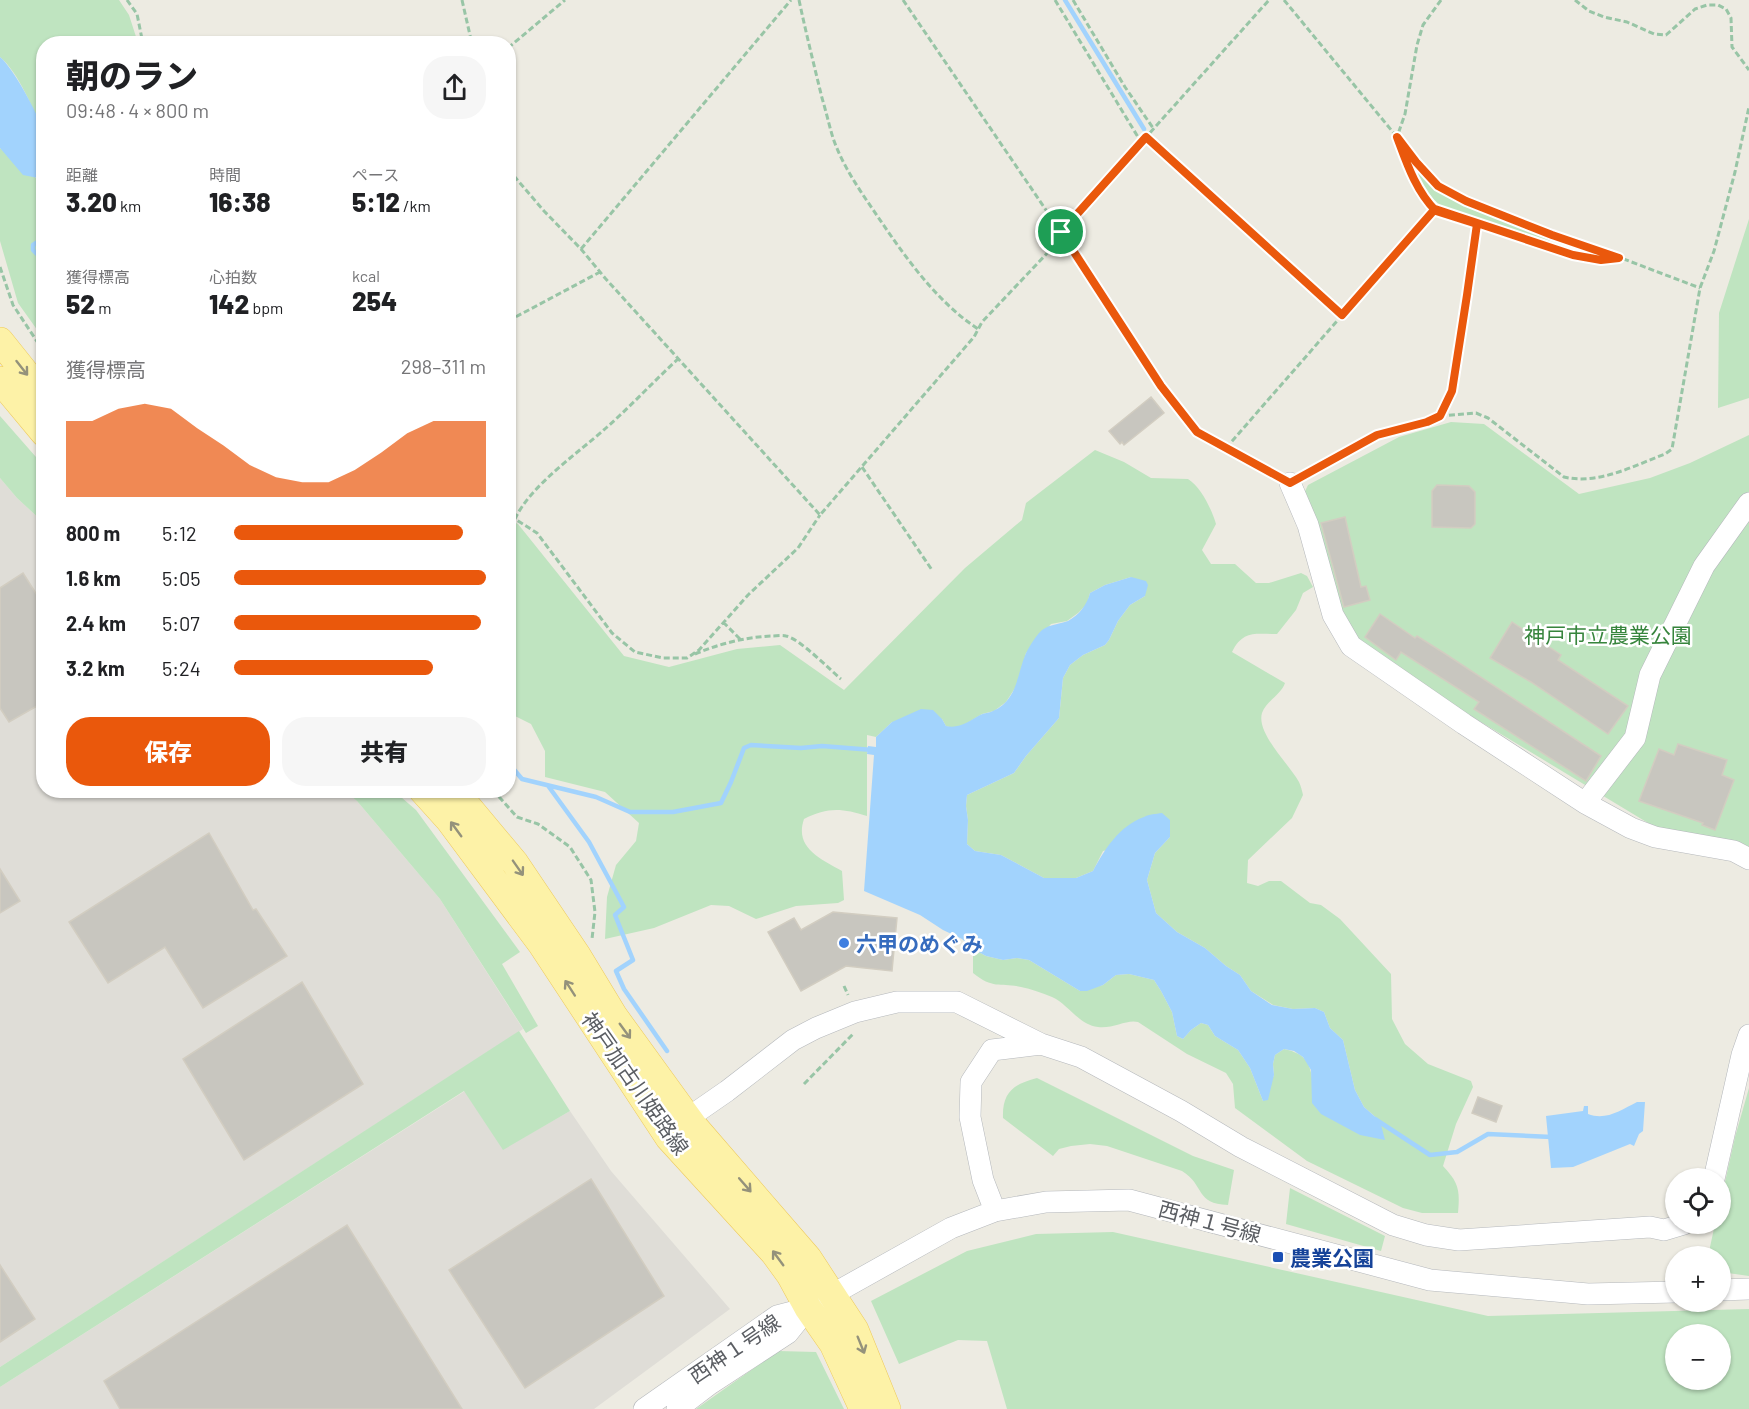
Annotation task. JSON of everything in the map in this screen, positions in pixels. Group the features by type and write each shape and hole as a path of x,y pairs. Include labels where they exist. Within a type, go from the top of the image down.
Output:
{"main road":[{"path":"0,341 36,386"},
{"path":"0,380 36,423"},
{"name":"神戸加古川姫路線","path":"429,798 449,820 542,945 669,1138 774,1253 790,1275 808,1308 833,1344 862,1409"},
{"name":"神戸加古川姫路線","path":"461,798 515,862 577,955 614,1016 688,1118 808,1258 855,1330 888,1409"}],"street":[{"path":"1290,483 1308,525 1333,615 1351,646 1464,724 1585,802 1631,828 1655,837 1734,851 1749,859"},
{"path":"1585,802 1635,738 1650,675 1704,566 1749,503"},
{"path":"688,1118 728,1091 793,1041 816,1028 855,1012 897,1002 957,1002 1041,1044 1081,1057 1181,1111 1241,1147 1393,1225 1426,1235 1459,1240 1665,1227"},
{"path":"988,1018 992,1032 992,1050 971,1082 970,1117 983,1180 995,1211"},
{"path":"1717,1168 1742,1056 1749,1035"},
{"path":"992,1050 1041,1044"},
{"name":"西神１号線","path":"645,1409 777,1316 808,1308 951,1228 995,1211 1046,1202 1129,1200 1430,1280 1588,1294 1665,1292"},
{"path":"1731,1290 1749,1290"},
{"name":"西神１号線","path":"677,1409 710,1384 788,1333 808,1308"}],"path":[{"path":"127,0 137,14 141,36"},
{"path":"462,0 470,36"},
{"path":"516,41 566,0"},
{"path":"581,249 791,0"},
{"path":"799,0 833,138 844,164 921,275 963,319 978,329"},
{"path":"903,0 1061,232 1161,386 1197,432 1290,483 1377,435 1427,422 1440,416 1476,413 1488,418 1564,477 1578,480 1600,478 1665,454 1672,449 1700,288 1714,251 1749,107"},
{"path":"1055,0 1142,142"},
{"path":"1073,0 1153,129"},
{"path":"687,657 699,650 748,595 798,548 820,515 974,337 982,322 1053,247 1061,232 1269,0"},
{"path":"1284,0 1438,186 1466,201 1552,235 1700,288"},
{"path":"1441,0 1423,25 1417,45 1405,114 1397,137 1411,174 1427,202 1435,209 1573,255 1601,260 1619,258"},
{"path":"1575,0 1596,14 1628,21 1654,34 1666,35 1695,9 1707,5 1718,5 1726,9 1731,18 1732,47 1749,70"},
{"path":"1146,137 1342,315"},
{"path":"516,178 820,515"},
{"path":"1226,448 1435,209"},
{"path":"1440,416 1452,391 1477,224"},
{"path":"0,267 13,305 36,340"},
{"path":"516,317 600,272"},
{"path":"516,517 521,506 537,488 607,427 679,358"},
{"path":"862,467 932,570"},
{"path":"516,520 537,533 612,633 635,651 663,658 687,657 715,646 741,640 786,636 806,648 841,680"},
{"path":"723,622 741,640"},
{"path":"500,798 517,817 538,824 570,847 591,880 595,912 592,941 577,955"}],"shaded area":[{"path":"0,478 36,516 36,798 353,798 440,899 523,1029 0,1367"},
{"path":"465,1091 503,1149 570,1111 611,1171 730,1309 594,1409 0,1409 0,1387"}],"green space":[{"path":"0,0 119,0 129,15 136,36 36,36 36,116 13,72 0,57"},
{"path":"0,148 36,178 36,328 18,303 0,241"},
{"path":"1411,163 1438,189 1459,201 1591,255 1565,251 1444,208 1424,188"},
{"path":"1749,219 1749,398 1718,408 1719,313"},
{"path":"0,416 36,457 36,516 0,478"},
{"name":"神戸市立農業公園","path":"1451,422 1484,424 1579,494 1650,478 1690,463 1749,435 1749,854 1658,829 1330,631 1294,514 1308,485 1399,437"},
{"path":"1095,450 1124,462 1151,478 1188,479 1193,483 1205,499 1216,524 1202,550 1211,564 1235,564 1256,583 1269,583 1301,573 1307,576 1313,587 1303,593 1296,610 1277,634 1256,634 1245,637 1232,652 1285,683 1264,709 1261,721 1268,739 1299,782 1303,795 1292,818 1248,860 1247,883 1258,886 1269,881 1281,881 1310,903 1321,905 1340,919 1391,974 1392,1019 1405,1044 1428,1064 1471,1081 1473,1087 1456,1124 1443,1166 1457,1187 1458,1213 1422,1213 1403,1208 1307,1161 1235,1108 1233,1084 1226,1073 1187,1054 1138,1022 1109,1027 1091,1025 1052,997 1025,988 992,984 973,973 973,949 986,956 1003,960 1017,958 1029,960 1080,991 1103,985 1116,975 1129,974 1154,980 1172,1012 1177,1036 1183,1039 1201,1023 1208,1025 1215,1036 1238,1050 1250,1068 1263,1101 1274,1075 1275,1055 1284,1049 1303,1057 1309,1066 1313,1086 1380,1121 1364,1107 1355,1090 1343,1040 1330,1028 1324,1012 1315,1008 1293,1009 1273,1005 1251,991 1240,975 1205,948 1177,932 1156,913 1147,880 1155,853 1170,837 1103,851 1093,871 1076,878 1044,878 1001,855 975,851 967,844 967,795 1014,773 1059,718 1063,678 1070,665 1083,655 1105,645 1130,605 1145,596 1131,577 1105,585 1090,593 1087,604 1078,613 1067,621 1051,624 1026,653 1017,685 1006,702 994,711 982,714 964,725 953,728 946,726 942,719 892,722 876,737 867,735 867,816 842,810 820,812 804,819 802,829 803,838 811,851 842,871 844,900 838,903 796,906 756,919 729,906 711,905 654,928 605,939 607,897 616,865 636,841 639,823 605,792 545,777 545,751 531,724 516,716 516,523 624,656 669,667 737,649 780,645 844,690 965,568 1022,520 1026,503"},
{"path":"353,798 402,798 416,810 520,952 502,964 538,1026 526,1033 440,899"},
{"path":"519,1031 570,1111 503,1150 464,1091 0,1387 0,1367"},
{"path":"1037,1078 1193,1156 1234,1170 1228,1205 1210,1201 1182,1171 1107,1146 1090,1144 1071,1146 1059,1149 1053,1156 1003,1118 1005,1102 1011,1091 1022,1083"},
{"path":"1749,1088 1749,1276 1731,1273 1731,1246 1710,1246 1713,1234 1731,1234 1731,1168 1728,1168"},
{"path":"1290,1188 1385,1236 1381,1251 1286,1224"},
{"path":"1113,1232 1488,1316 1665,1311 1731,1312 1731,1309 1749,1309 1749,1409 1007,1409 987,1341 958,1340 899,1364 871,1301 967,1251 1036,1234"},
{"path":"778,1351 816,1352 844,1409 696,1409"}],"water":[{"path":"0,57 12,71 36,113 36,178 23,175 0,148"},
{"path":"1131,577 1146,581 1148,585 1145,596 1130,605 1105,645 1083,655 1070,665 1063,678 1059,718 1014,773 967,795 967,844 975,851 1001,855 1044,878 1076,878 1093,871 1108,847 1127,826 1146,816 1162,813 1170,820 1170,837 1155,853 1147,880 1156,913 1177,932 1205,948 1240,975 1251,991 1272,1005 1293,1009 1315,1008 1324,1012 1330,1028 1343,1040 1355,1090 1364,1107 1380,1121 1385,1140 1360,1135 1321,1114 1312,1103 1311,1070 1303,1057 1294,1051 1284,1049 1275,1055 1274,1075 1268,1100 1263,1101 1250,1068 1238,1050 1215,1036 1208,1025 1201,1023 1183,1039 1177,1036 1172,1012 1154,980 1129,974 1116,975 1103,985 1080,991 1029,960 1017,958 1003,960 986,956 920,915 864,891 874,755 867,754 868,746 876,747 876,737 892,722 921,709 933,710 946,726 951,727 964,724 1001,706 1012,693 1026,653 1039,633 1045,628 1076,616 1085,606 1090,593 1105,585"},
{"path":"1637,1102 1645,1102 1643,1131 1639,1134 1634,1146 1630,1144 1573,1167 1551,1168 1546,1116 1583,1111 1584,1106 1588,1106 1588,1114 1601,1116 1619,1111"}],"building":[{"path":"1151,397 1164,413 1124,445 1122,442 1120,444 1109,431"},
{"path":"1437,485 1469,486 1475,492 1475,524 1471,528 1432,527 1432,491"},
{"path":"1345,517 1361,587 1366,586 1370,600 1344,607 1321,523"},
{"path":"23,573 36,593 36,707 9,722 0,708 0,588"},
{"path":"1380,614 1601,756 1586,781 1474,709 1479,702 1401,652 1396,660 1365,637"},
{"path":"1512,622 1561,655 1558,660 1628,706 1608,734 1531,682 1490,658"},
{"path":"1678,744 1727,760 1722,775 1734,780 1715,830 1702,825 1703,823 1639,801 1659,749 1674,755"},
{"path":"209,833 253,910 256,909 287,956 203,1008 165,947 108,983 69,922"},
{"path":"0,869 20,901 0,913"},
{"path":"833,912 897,918 892,971 846,966 801,991 768,932 794,918 801,930"},
{"path":"302,982 363,1084 244,1160 183,1059"},
{"path":"1478,1097 1502,1106 1496,1122 1472,1113"},
{"path":"591,1179 664,1296 525,1388 449,1270"},
{"path":"347,1225 462,1409 120,1409 104,1381"},
{"path":"0,1265 35,1319 0,1342"}],"waterway":[{"path":"1065,0 1144,129"},
{"path":"36,243 33,245 36,253"},
{"path":"516,772 522,779 596,797 630,812 673,812 721,803 744,748 751,745 801,748 822,746 873,750"},
{"path":"549,787 589,842 624,907 615,915 633,960 616,971 624,989 667,1051"},
{"path":"1375,1119 1430,1155 1457,1152 1488,1134 1552,1137"}],"place":[{"name":"六甲のめぐみ","path":"844,943"},
{"name":"農業公園","path":"1278,1257"}],"route":[{"path":"1061,232 1146,137 1342,315 1435,209 1573,255 1601,260 1619,258 1552,235 1466,201 1438,186 1397,137 1411,174 1427,202 1435,209 1436,211 1477,224 1452,391 1440,416 1427,422 1377,435 1290,483 1197,432 1161,386 1061,232"}]}
